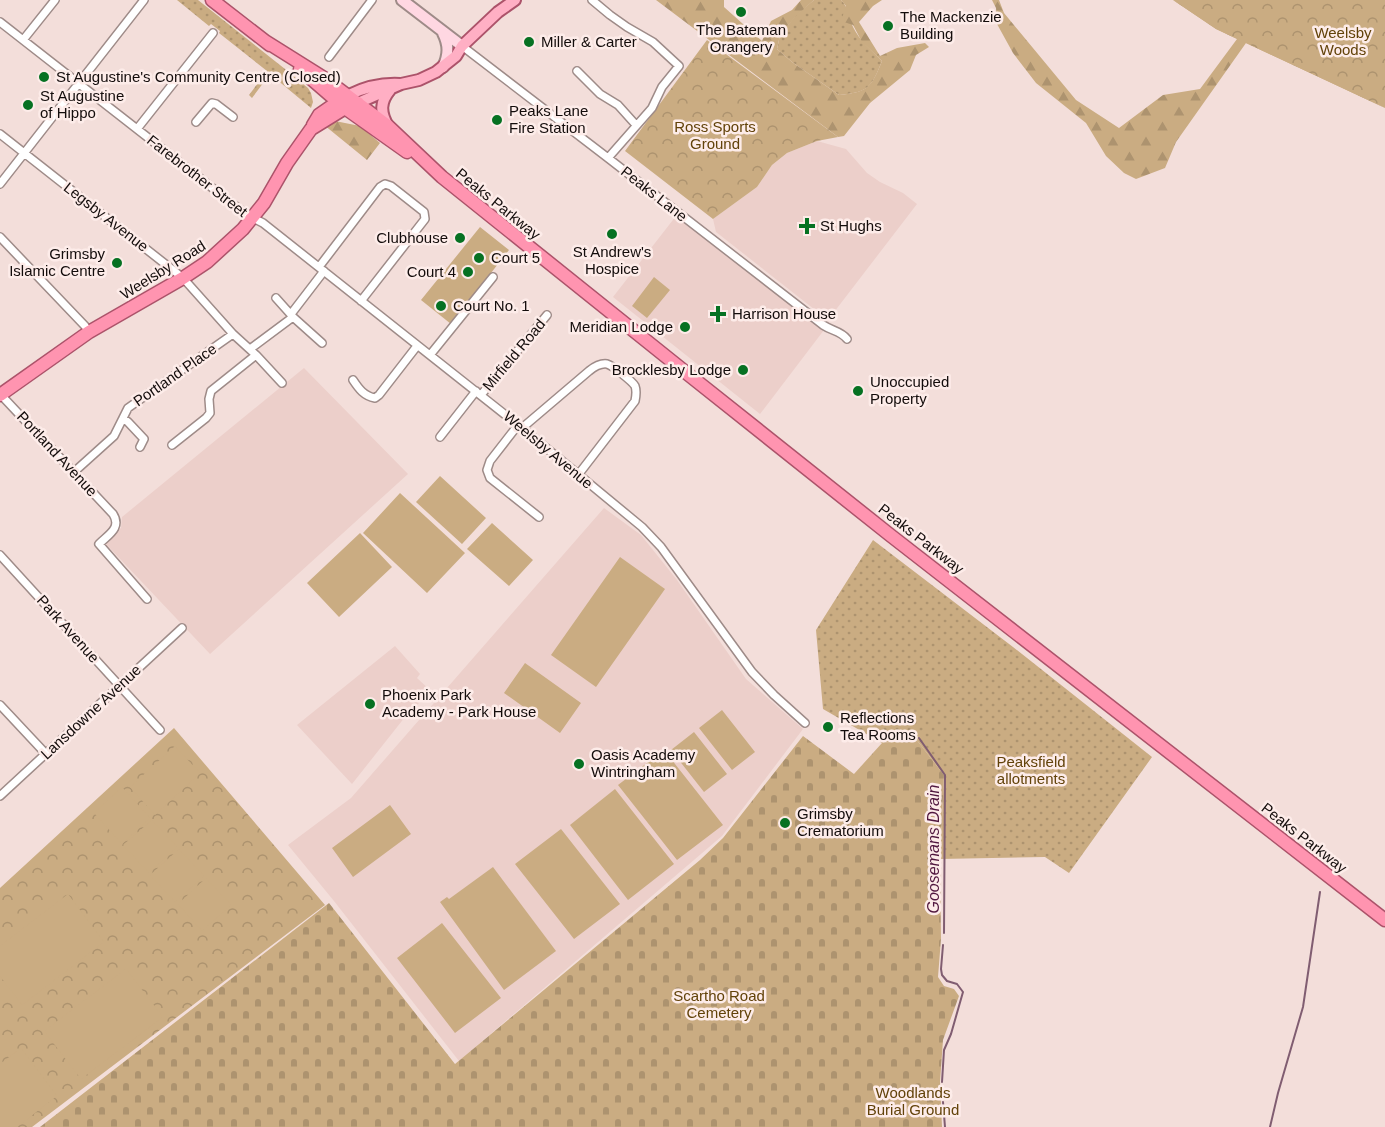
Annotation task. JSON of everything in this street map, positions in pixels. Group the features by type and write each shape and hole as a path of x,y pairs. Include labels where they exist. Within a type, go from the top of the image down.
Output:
{"highway":[{"name":"Peaks Parkway","path":"212,0 316,84 388,126 442,177"},
{"name":"Peaks Parkway","path":"265,41 324,78 347,102 890,535 1385,920"},
{"path":"311,129 319,115 320,96 316,84"},
{"path":"319,115 347,102"},
{"name":"Weelsby Road","path":"0,395 89,332 183,278 230,243 264,203 311,129 347,102"}],"main road":[{"path":"402,0 462,46"},
{"name":"Weelsby Road","path":"347,102 369,87 385,83 395,87 428,76 456,56 462,46 498,12 515,0"},
{"path":"442,31 447,42 447,55 442,67"},
{"path":"388,126 383,118 381,105 385,95 395,87"}],"street":[{"path":"23,40 55,0"},
{"path":"0,184 144,0"},
{"path":"329,57 372,0"},
{"path":"592,0 627,27 653,42 679,66 662,87 652,108 608,158"},
{"path":"592,14 599,6"},
{"name":"Farebrother Street","path":"0,22 252,218"},
{"path":"137,129 213,33"},
{"name":"Peaks Lane","path":"462,46 823,326 843,333 847,339"},
{"path":"576,71 600,94 618,105 636,125"},
{"path":"196,122 212,103 233,117"},
{"name":"Legsby Avenue","path":"0,134 183,278 282,383"},
{"path":"250,349 292,315 321,269 385,184 391,186 424,212 425,219 361,301"},
{"name":"Weelsby Avenue","path":"252,218 263,223 520,426 642,526 661,547 752,672 805,723"},
{"path":"0,237 89,332"},
{"path":"430,355 493,277"},
{"path":"276,298 322,343"},
{"name":"Mirfield Road","path":"441,437 547,315"},
{"name":"Portland Place","path":"74,472 114,436 128,408 233,333"},
{"path":"353,380 360,390 375,398 417,346"},
{"path":"172,445 210,413 211,391 256,355"},
{"path":"539,517 490,478 487,470 489,461 520,426 589,371 600,364 606,364 633,383 636,392 635,401 578,475"},
{"name":"Portland Avenue","path":"0,395 113,514 117,521 116,525 99,544 147,599"},
{"path":"123,418 144,439 140,447"},
{"name":"Park Avenue","path":"0,555 160,730"},
{"name":"Lansdowne Avenue","path":"0,796 182,628"},
{"path":"0,705 45,754"}],"shaded area":[{"name":"St Hughs","path":"817,141 846,149 867,173 903,193 917,204 828,320 716,232 713,219 757,187 772,165 787,153"},
{"name":"Harrison House","path":"676,216 824,330 760,414 613,297"},
{"path":"304,368 408,474 210,654 105,543 121,528 122,517"},
{"name":"Oasis Academy Wintringham","path":"604,508 641,535 677,580 746,679 803,729 722,836 459,1061 288,845 351,798"},
{"name":"Phoenix Park Academy - Park House","path":"395,646 420,674 417,678 431,691 405,717 352,784 297,725"}],"green space":[{"path":"177,0 198,0 285,69 308,88 313,102 311,108 270,74 252,98 249,95 267,71 219,33 220,31 211,24 209,26"},
{"path":"656,0 724,0 724,7 762,41 771,21 792,10 801,0 814,0 780,35 777,49 839,95 867,87 875,77 882,61 862,42 853,25 841,21 846,6 841,0 882,0 873,6 859,22 880,56 897,48 925,43 929,47 916,55 910,70 870,103 844,136 838,137"},
{"path":"814,0 841,0 856,32 882,61 875,77 863,90 839,95 777,49 780,35 796,15"},
{"path":"992,0 999,0 1004,13 1076,100 1119,128 1163,95 1200,89 1237,39 1216,29 1173,0 1385,108 1246,43 1176,142 1165,168 1136,179 1124,173 1106,156 1086,123 1036,83 1013,53 997,24 996,8"},
{"name":"Weelsby Woods","path":"1173,0 1385,0 1385,108 1216,29"},
{"name":"Ross Sports Ground","path":"707,40 838,137 817,141 787,153 772,165 757,187 713,219 625,151"},
{"path":"335,121 360,126 380,143 367,160 324,125"},
{"path":"480,227 509,250 451,324 421,300"},
{"path":"654,277 670,290 647,318 632,306"},
{"path":"440,476 486,518 462,544 416,502"},
{"path":"400,493 465,553 427,593 363,533"},
{"path":"492,523 533,560 509,586 467,549"},
{"path":"360,533 392,567 339,617 307,583"},
{"name":"Peaksfield allotments","path":"873,540 1152,757 1069,873 1045,857 940,859 944,775 916,739 882,743 823,709 816,630"},
{"path":"620,557 665,589 596,687 551,655"},
{"path":"525,663 581,703 560,733 504,693"},
{"path":"722,710 755,752 732,770 699,728"},
{"path":"174,728 325,905 32,1127 0,1127 0,888"},
{"path":"694,732 727,774 704,792 671,750"},
{"name":"Scartho Road Cemetery","path":"803,736 854,774 882,743 916,739 944,775 940,859 941,939 938,977 944,986 954,989 959,996 943,1040 940,1082 942,1127 40,1127 329,903 455,1064 700,860 723,838"},
{"path":"175,746 200,773 155,815 130,787"},
{"path":"664,750 723,825 677,860 618,785"},
{"path":"122,787 150,818 122,844 94,813"},
{"path":"615,789 674,864 628,900 570,825"},
{"path":"390,805 411,834 353,877 332,848"},
{"path":"152,820 177,847 149,873 123,845"},
{"path":"561,829 620,904 574,939 515,864"},
{"path":"179,849 204,876 175,902 150,875"},
{"path":"493,867 556,951 504,990 440,902 447,897 449,899"},
{"path":"206,878 231,905 202,931 178,904"},
{"path":"68,894 104,942 22,1005 0,976 0,946"},
{"path":"442,923 501,998 455,1033 397,958"},
{"path":"126,969 163,1017 81,1079 44,1031"},
{"path":"21,1048 57,1096 17,1127 0,1127 0,1064"}],"waterway":[{"name":"Goosemans Drain","path":"919,738 945,775 944,933"},
{"path":"1270,1127 1303,1007 1320,892"},
{"name":"Goosemans Drain","path":"942,1082 944,1050 963,992 957,984 947,981 942,975 943,945"},
{"name":"Goosemans Drain","path":"943,1102 945,1127"}],"place":[{"name":"The Bateman Orangery","path":"741,12"},
{"name":"The Mackenzie Building","path":"888,26"},
{"name":"Miller & Carter","path":"529,42"},
{"name":"St Augustine's Community Centre (Closed)","path":"44,77"},
{"name":"St Augustine of Hippo","path":"28,105"},
{"name":"Peaks Lane Fire Station","path":"497,120"},
{"name":"St Hughs","path":"807,226"},
{"name":"St Andrew's Hospice","path":"612,234"},
{"name":"Clubhouse","path":"460,238"},
{"name":"Court 5","path":"479,258"},
{"name":"Grimsby Islamic Centre","path":"117,263"},
{"name":"Court 4","path":"468,272"},
{"name":"Court No. 1","path":"441,306"},
{"name":"Harrison House","path":"718,314"},
{"name":"Meridian Lodge","path":"685,327"},
{"name":"Brocklesby Lodge","path":"743,370"},
{"name":"Unoccupied Property","path":"858,391"},
{"name":"Phoenix Park Academy - Park House","path":"370,704"},
{"name":"Reflections Tea Rooms","path":"828,727"},
{"name":"Oasis Academy Wintringham","path":"579,764"},
{"name":"Grimsby Crematorium","path":"785,823"}],"park label":[{"name":"Woodlands Burial Ground","path":"913,1102"}]}
